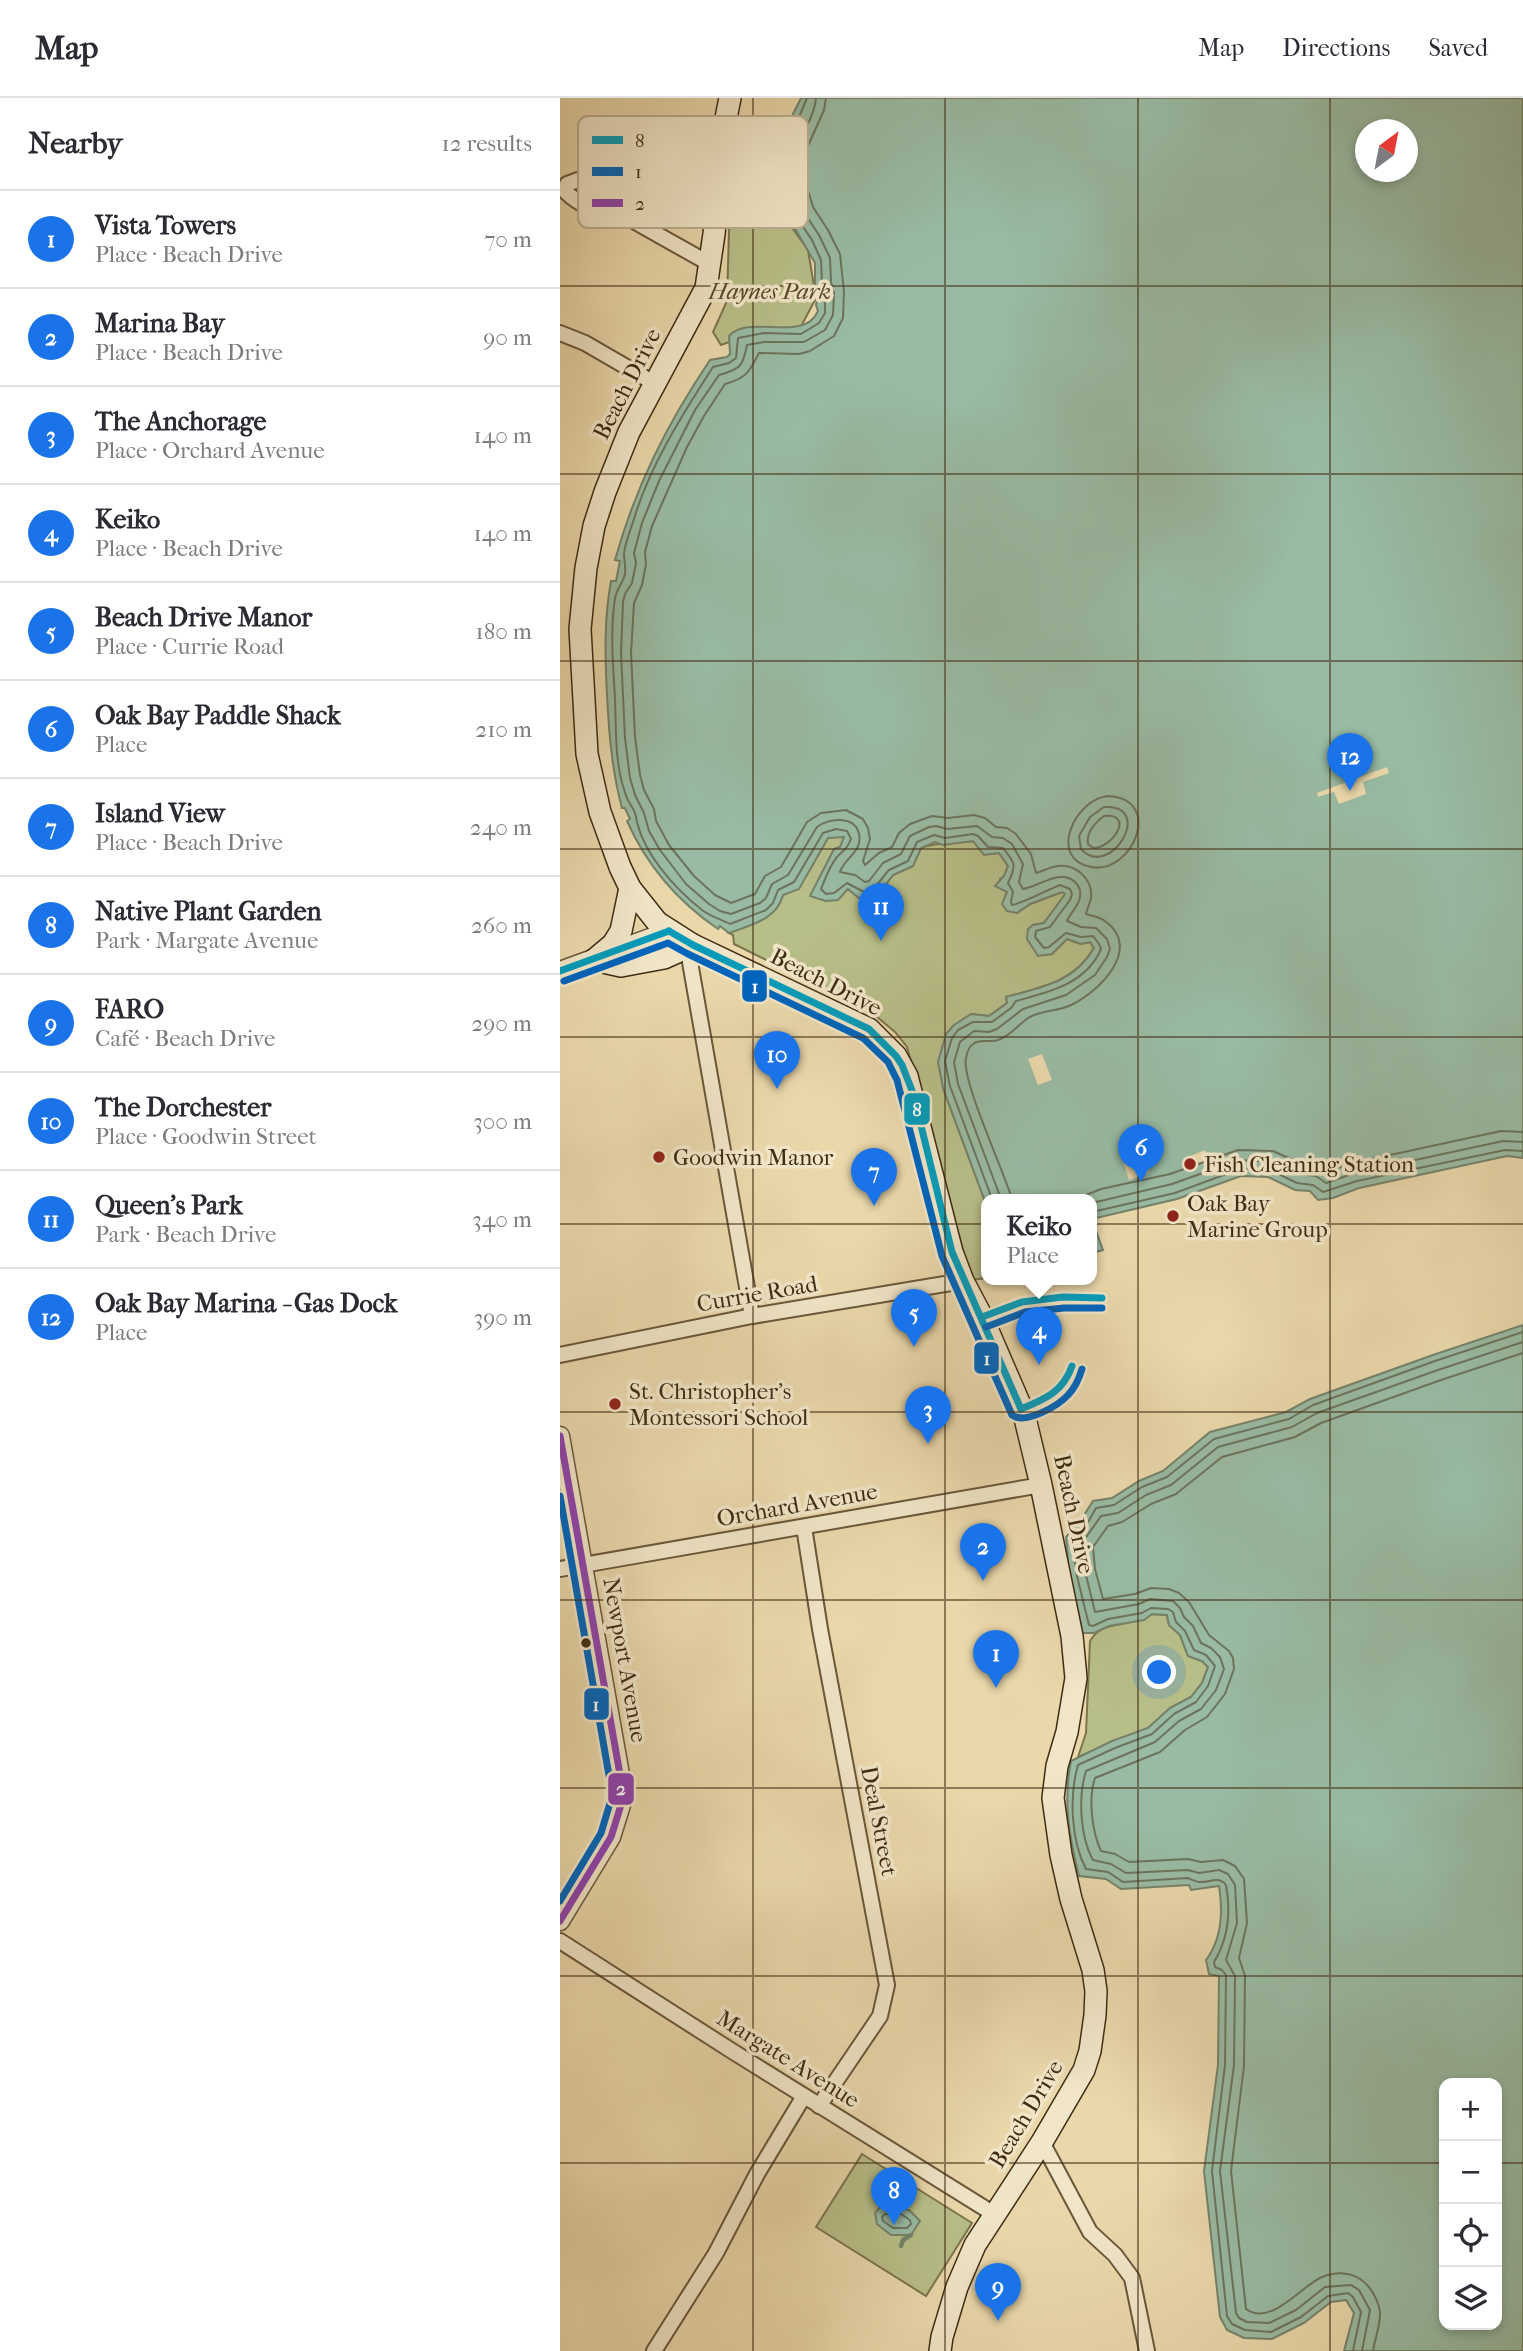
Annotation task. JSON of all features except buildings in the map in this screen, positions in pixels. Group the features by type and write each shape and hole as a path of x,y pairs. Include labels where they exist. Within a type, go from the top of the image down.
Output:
{"main road":[{"name":"Beach Drive","path":"726,116 730,98"},
{"name":"Beach Drive","path":"714,228 706,288 654,383 617,461 594,526 581,616 584,724 593,786 607,834 630,888 645,909 669,931 692,945 869,1030 902,1065 913,1093 930,1168 962,1281 982,1317 1024,1414 1072,1636 1076,1678 1067,1732 1057,1766 1054,1798 1061,1855 1071,1899 1093,1970 1096,1991 1090,2051 1084,2070 1042,2142 975,2245 957,2287 940,2351"},
{"path":"594,960 613,944 625,924 625,906 630,888"},
{"path":"594,960 621,966 664,958 692,945"}],"street":[{"path":"646,228 710,264"},
{"path":"560,332 585,343 654,383"},
{"path":"560,971 669,931"},
{"path":"692,945 690,962 752,1316"},
{"name":"Currie Road","path":"560,1355 752,1316 962,1281"},
{"name":"Newport Avenue","path":"560,1436 621,1780 621,1805 611,1837 560,1922"},
{"name":"Orchard Avenue","path":"560,1569 1041,1485"},
{"name":"Deal Street","path":"804,1527 820,1629 887,1985 880,2016 820,2106"},
{"name":"Margate Avenue","path":"560,1941 994,2214"},
{"path":"654,2351 716,2253 757,2174 804,2096"},
{"path":"1042,2142 1090,2232 1115,2255 1132,2278 1147,2351"}],"green space":[{"name":"Haynes Park","path":"729,228 792,228 808,250 816,298 797,334 748,335 721,345 713,332 727,301"},
{"path":"845,836 840,847 834,849 811,896 826,901 848,889 859,898 880,892 893,875 913,866 921,848 973,841 984,854 999,853 1008,866 1000,879 1017,913 1030,904 1062,892 1066,894 1044,923 1033,925 1052,954 1067,939 1081,944 1090,942 1094,948 1077,969 1056,982 1006,997 1007,1003 989,1016 971,1014 943,1088 982,1194 981,1279 971,1280 907,1047 895,1032 870,1011 734,944 733,935 729,933 769,916 783,895 799,888 828,838"},
{"path":"1152,1614 1167,1615 1169,1625 1180,1635 1188,1656 1202,1661 1208,1667 1202,1683 1191,1697 1170,1708 1148,1728 1078,1757 1086,1733 1090,1641 1103,1629"},
{"path":"862,2154 972,2223 926,2296 816,2227"}],"water":[{"path":"801,98 1523,98 1523,1158 1507,1156 1359,1188 1333,1198 1318,1200 1310,1191 1295,1190 1268,1177 1241,1176 1177,1199 1097,1218 1097,1194 982,1194 943,1088 938,1062 946,1034 954,1025 971,1014 989,1016 1007,1003 1006,997 1056,982 1086,960 1094,948 1090,942 1081,944 1067,939 1052,954 1038,956 1027,939 1028,929 1044,923 1065,894 1062,892 1030,904 1017,913 1007,911 1002,904 1007,892 995,886 1008,866 999,853 984,855 973,841 943,845 935,842 921,848 913,866 893,875 870,900 859,898 848,889 838,900 826,901 810,896 834,849 840,847 844,837 828,838 799,889 783,895 769,916 729,933 720,926 718,929 689,907 654,868 627,821 630,819 625,808 622,808 613,766 606,652 611,581 616,581 620,561 615,560 623,532 654,456 710,360 730,354 729,336 738,330 749,327 801,326 811,321 818,311 815,263 795,228 808,228 808,116 792,116"},
{"path":"1097,1234 1103,1250 1097,1252"},
{"path":"1523,1325 1523,2351 1344,2351 1354,2313 1346,2300 1331,2302 1304,2323 1272,2339 1244,2338 1227,2330 1220,2317 1204,2171 1218,2065 1219,1976 1209,1974 1206,1960 1215,1943 1220,1924 1219,1886 1191,1890 1189,1885 1121,1889 1106,1879 1079,1876 1067,1805 1071,1761 1112,1741 1148,1728 1170,1708 1191,1697 1202,1683 1208,1667 1202,1661 1188,1656 1180,1635 1169,1625 1167,1615 1152,1614 1144,1620 1109,1626 1094,1633 1082,1633 1069,1574 1066,1537 1093,1501 1112,1498 1139,1481 1163,1471 1210,1432 1286,1412 1310,1399"},
{"path":"892,2206 909,2210 920,2221 911,2235 891,2235 877,2224 875,2213 880,2207"}],"pier":[{"path":"1387,767 1389,773 1363,782 1366,794 1339,804 1334,792 1318,797 1317,793"},
{"path":"1042,1054 1052,1080 1038,1085 1028,1059"},
{"path":"1205,1150 1209,1160 1187,1169 1183,1159"},
{"path":"1143,1157 1149,1173 1129,1180 1124,1164"}],"waterway":[{"path":"901,2246 903,2240 911,2235"}],"transit line":[{"name":"8","path":"669,931 869,1029 896,1056 913,1093 952,1252 1021,1409"},
{"name":"8","path":"560,971 669,931"},
{"name":"1","path":"564,981 668,943 863,1038 888,1062 897,1080 942,1256 1012,1415 1025,1418 1057,1404 1073,1389 1082,1369"},
{"name":"8","path":"982,1317 1022,1302 1063,1297 1102,1298"},
{"name":"1","path":"986,1327 1025,1312 1102,1308"},
{"name":"8","path":"1021,1409 1045,1398 1058,1388 1072,1366"},
{"name":"2","path":"560,1436 621,1780 621,1805 611,1837 560,1921"},
{"name":"1","path":"560,1496 610,1781 610,1803 601,1833 560,1901"}],"place":[{"name":"Oak Bay Marina - Gas Dock","path":"1350,791"},
{"name":"Queen’s Park","path":"881,941"},
{"name":"The Dorchester","path":"777,1089"},
{"name":"Goodwin Manor","path":"659,1157"},
{"name":"Fish Cleaning Station","path":"1190,1164"},
{"name":"Oak Bay Paddle Shack","path":"1141,1182"},
{"name":"Island View","path":"874,1206"},
{"name":"Oak Bay Marine Group","path":"1173,1216"},
{"name":"Beach Drive Manor","path":"914,1347"},
{"name":"Keiko","path":"1039,1365"},
{"name":"St. Christopher's Montessori School","path":"615,1404"},
{"name":"The Anchorage","path":"928,1444"},
{"name":"Marina Bay","path":"983,1581"},
{"name":"Vista Towers","path":"996,1688"},
{"name":"Native Plant Garden","path":"894,2225"},
{"name":"FARO","path":"998,2321"}]}
